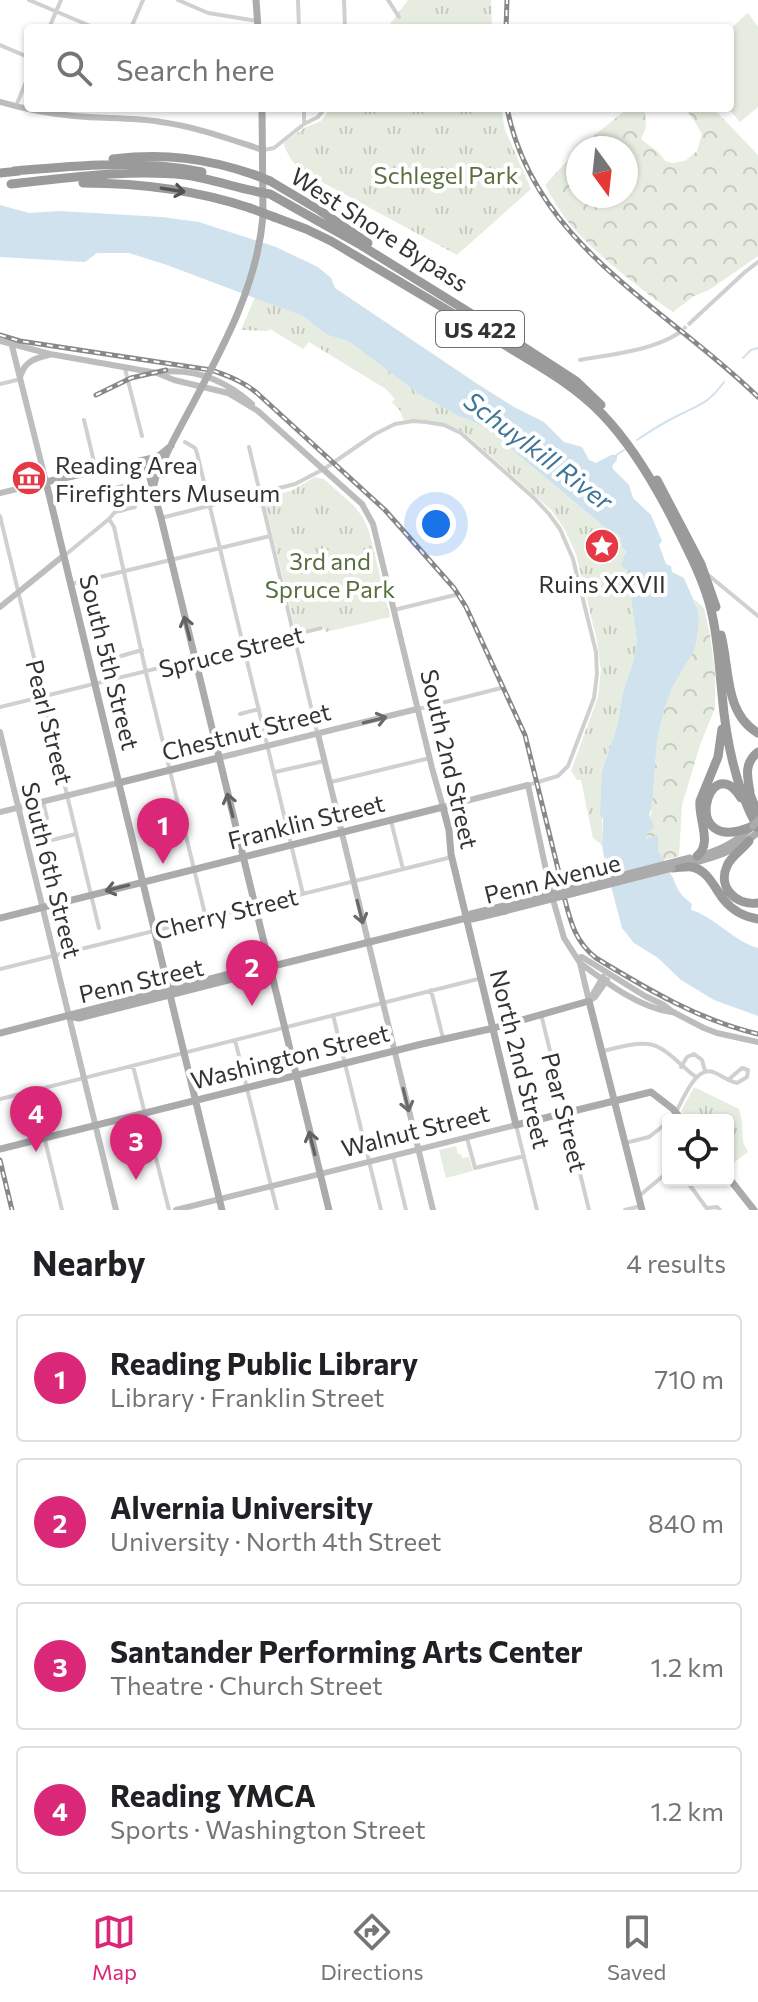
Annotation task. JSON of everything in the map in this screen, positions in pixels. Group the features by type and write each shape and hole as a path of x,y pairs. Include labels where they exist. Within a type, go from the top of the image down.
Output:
{"highway":[{"name":"West Shore Bypass","path":"0,173 153,156 189,157 255,175 319,210 592,394 626,433 701,564 721,635 734,746 753,803 756,823"},
{"path":"14,171 115,164 160,165 213,175 256,188 375,259 479,329"},
{"path":"11,184 166,174 213,180 270,194 347,237 496,329"},
{"name":"West Shore Bypass","path":"0,185 117,183 211,196 306,229 331,241 571,386 625,440 655,482"},
{"name":"West Shore Bypass","path":"714,608 720,677 733,761 756,823"},
{"path":"721,635 734,704 743,721 758,733"},
{"path":"672,868 689,867 703,852 705,845 699,808 700,798 721,747 720,677"},
{"path":"753,803 747,771 750,761 758,752"},
{"path":"745,835 723,831 710,822 705,805 709,793 716,787 730,786 737,792 756,823 729,862 725,880 728,891 737,900 746,904 758,903"},
{"path":"695,862 727,903 740,913 758,919"}],"main road":[{"path":"256,0 258,24"},
{"path":"155,494 156,477 239,311 258,254 263,216 262,112"},
{"path":"46,482 145,460 160,455 171,445"},
{"path":"145,460 329,1210"},
{"name":"South 5th Street","path":"46,482 222,1210"},
{"name":"Chestnut Street","path":"118,783 218,758"},
{"name":"Franklin Street","path":"0,918 443,807"},
{"name":"South 2nd Street","path":"443,807 466,918"},
{"name":"Penn Avenue","path":"466,918 695,862 745,835"},
{"name":"Penn Avenue","path":"504,908 672,868"},
{"path":"462,897 481,914 471,939"},
{"name":"Penn Street","path":"0,1033 68,1016 79,1018 169,992 261,972 269,967 466,918"},
{"name":"North 2nd Street","path":"466,918 516,1125"},
{"path":"589,1001 640,1204"},
{"name":"Washington Street","path":"0,1149 494,1028 589,1001"},
{"path":"490,1012 495,1019 506,1022 519,1020"},
{"path":"472,1033 484,1027 490,1012"},
{"name":"Walnut Street","path":"516,1125 651,1092 672,1114"},
{"path":"734,1185 754,1210"}],"street":[{"path":"29,0 86,24"},
{"path":"51,24 61,0"},
{"path":"133,24 143,0"},
{"path":"178,0 214,14 258,24"},
{"path":"298,0 299,24"},
{"path":"344,0 345,24"},
{"path":"388,0 399,17"},
{"path":"0,45 24,55"},
{"path":"16,106 24,87"},
{"path":"0,102 24,108"},
{"path":"42,112 183,125 263,150 274,148 322,112"},
{"path":"304,112 304,124"},
{"path":"690,323 758,262"},
{"path":"580,360 641,348 668,340 679,333"},
{"name":"South 2nd Street","path":"0,341 50,354 157,373 228,393 258,411 362,504 370,517 443,807"},
{"name":"South 5th Street","path":"12,346 46,482"},
{"path":"0,384 21,379 23,368 31,361 50,354"},
{"path":"125,368 142,436"},
{"path":"84,420 96,470"},
{"path":"161,518 295,484 324,469 370,437 395,424 413,421 444,425 461,433 534,498 566,539 596,652 597,684 592,706 568,766 558,776 528,785 550,889"},
{"path":"185,442 197,453 303,894"},
{"path":"249,447 433,1210"},
{"path":"0,493 46,482"},
{"path":"0,607 115,512 121,511 135,507 129,484 115,488 121,511"},
{"name":"Pearl Street","path":"0,516 99,928"},
{"path":"109,519 114,527 206,918"},
{"path":"71,584 270,536"},
{"path":"699,566 758,616"},
{"path":"394,610 455,595"},
{"name":"Spruce Street","path":"0,707 321,628"},
{"path":"121,656 142,650"},
{"name":"Chestnut Street","path":"218,758 501,688"},
{"path":"240,714 259,709"},
{"name":"South 6th Street","path":"0,732 116,1210"},
{"path":"329,782 430,758"},
{"path":"274,772 324,761"},
{"name":"Chestnut Street","path":"0,812 118,783"},
{"name":"Franklin Street","path":"443,807 528,785"},
{"path":"43,802 47,818"},
{"path":"391,820 403,869"},
{"path":"44,842 76,834"},
{"name":"Cherry Street","path":"0,969 452,857"},
{"path":"554,903 564,938 579,960 589,1001"},
{"path":"579,960 606,977 717,1033 758,1042"},
{"path":"606,977 638,1001 673,1012"},
{"path":"589,1001 600,991 606,977"},
{"path":"589,1001 606,977"},
{"path":"0,1099 482,978"},
{"path":"600,991 620,989"},
{"path":"431,990 443,1039"},
{"name":"Pear Street","path":"541,1014 589,1210"},
{"path":"333,1015 381,1210"},
{"path":"235,1040 277,1210"},
{"path":"603,1051 638,1044 657,1046 696,1077"},
{"path":"681,1067 687,1057 694,1054 702,1060 705,1071"},
{"path":"133,1066 169,1210"},
{"path":"677,1114 696,1077 705,1071 714,1073 728,1080 737,1083 747,1077 748,1070 742,1068 728,1080"},
{"path":"33,1091 62,1210"},
{"name":"Walnut Street","path":"176,1210 516,1125"},
{"name":"North 2nd Street","path":"516,1125 537,1210"},
{"path":"625,1143 648,1137 662,1127"},
{"path":"467,1138 475,1168 524,1156"},
{"path":"393,1156 406,1210"},
{"path":"625,1210 640,1204 662,1179"},
{"path":"691,1186 708,1209 717,1207 720,1210"}],"green space":[{"path":"408,0 491,0 492,24 390,24"},
{"path":"748,13 758,27 758,107 740,122 731,112 734,112 734,25"},
{"name":"Schlegel Park","path":"328,112 502,112 505,130 531,189 457,255 307,174 296,165 284,143 304,128 321,121"},
{"path":"623,112 645,112 646,127 641,139 665,161 685,161 697,151 702,134 688,112 717,112 758,155 758,256 673,312 597,252 571,225 545,185 566,162 566,208 638,208 638,136 594,136"},
{"path":"255,297 303,316 327,335 348,341 422,396 486,428 608,530 620,534 630,569 637,641 617,727 602,771 602,845 593,838 581,780 577,780 571,771 598,697 601,670 576,554 565,530 552,511 465,433 436,422 404,420 392,402 395,399 386,389 309,342 303,349 270,329 241,330"},
{"name":"3rd and Spruce Park","path":"315,477 324,479 362,516 369,531 390,617 326,632 322,625 296,632 264,500 265,497 291,491"},
{"path":"694,599 704,608 710,635 715,708 682,805 679,856 664,860 658,851 658,837 646,841 657,741 673,686 695,649 697,608"},
{"path":"694,1087 739,1109 743,1142 748,1152 734,1162 734,1114 683,1114 681,1111"},
{"path":"456,1146 462,1158 469,1157 473,1171 446,1178 439,1150"}],"water":[{"name":"Schuylkill River","path":"0,205 29,213 59,211 199,222 276,247 318,267 331,278 335,288 476,383 544,422 564,442 582,447 589,460 596,463 617,455 613,469 629,485 633,498 651,515 662,541 659,545 666,564 671,566 672,572 684,578 699,621 695,649 673,686 664,710 657,741 649,814 654,827 646,839 658,837 658,851 665,867 682,896 692,904 691,910 758,948 758,1016 714,1000 681,980 658,958 634,943 622,928 605,863 603,819 600,814 602,771 617,727 637,641 630,570 621,565 626,552 620,535 608,530 486,428 422,396 348,341 327,335 303,316 129,253 97,253 85,262 0,257"}],"waterway":[{"path":"743,358 758,348"},
{"path":"637,440 703,403 724,382"},
{"path":"615,456 624,450"}],"tunnel":[{"path":"679,333 690,323"}],"railway":[{"path":"506,24 507,0"},
{"path":"508,112 522,156 545,198 574,236 608,270 758,397"},
{"path":"0,335 20,341 211,370 235,379 257,393 385,510 454,588 466,607 525,735 562,885"},
{"path":"96,395 131,378 166,370"},
{"path":"565,900 575,932 596,958 694,1012 758,1034"},
{"path":"0,1160 12,1210"}],"place":[{"name":"Reading Area Firefighters Museum","path":"29,478"},
{"name":"Ruins XXVII","path":"602,546"},
{"name":"Reading Public Library","path":"163,864"},
{"name":"Alvernia University","path":"252,1006"},
{"name":"Reading YMCA","path":"36,1152"},
{"name":"Santander Performing Arts Center","path":"136,1180"}]}
